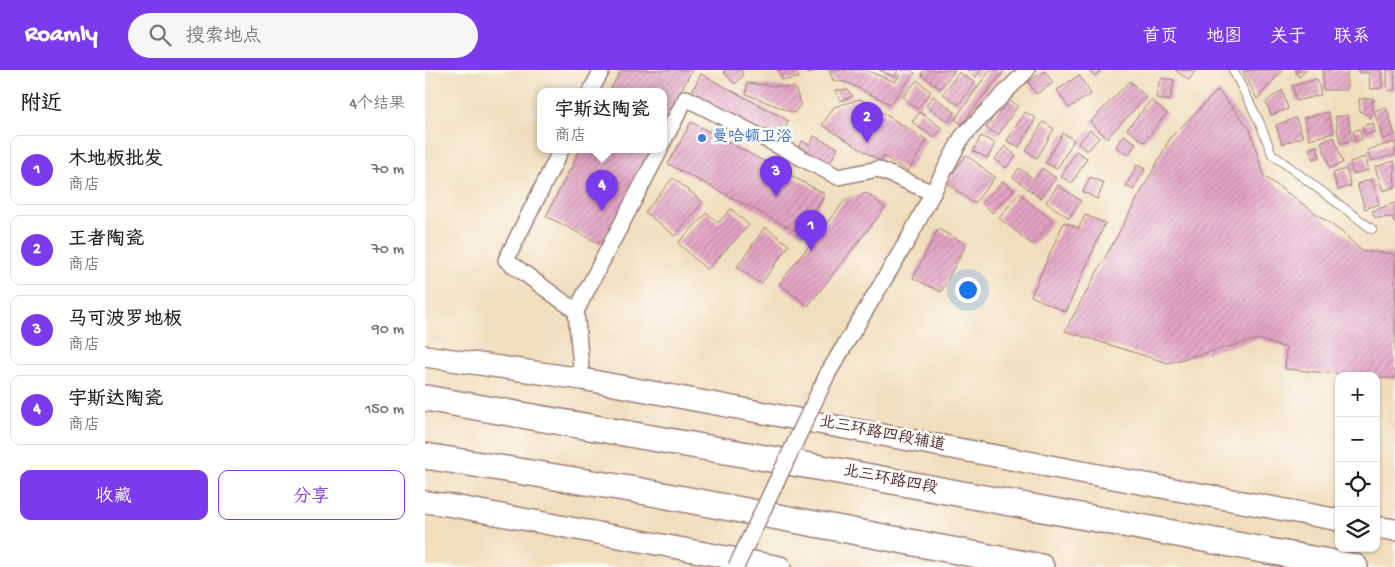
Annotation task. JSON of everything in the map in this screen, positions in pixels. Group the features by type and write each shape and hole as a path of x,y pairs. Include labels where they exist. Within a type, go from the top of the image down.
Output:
{"highway":[{"name":"北三环路四段","path":"425,398 843,472 1355,567"},
{"path":"425,456 636,490 1041,567"}],"main road":[{"name":"北三环路四段辅道","path":"425,356 582,378 1335,519"},
{"path":"425,502 780,567"},
{"path":"1380,528 1395,530"}],"street":[{"path":"592,88 601,70"},
{"path":"736,567 828,373 909,238 962,138 1027,70"},
{"path":"667,134 686,98 838,177 878,169 933,193"},
{"path":"560,153 506,260 576,311"},
{"path":"582,378 576,311 657,153"}],"lane":[{"path":"1233,70 1259,120 1273,154 1372,229"}],"building":[{"path":"621,70 692,70 667,117 667,88 611,88"},
{"path":"724,70 741,70 743,76 735,84 725,74"},
{"path":"778,70 795,70 799,78 782,80"},
{"path":"806,70 817,70 808,74"},
{"path":"829,70 865,70 895,82 903,70 910,70 915,73 890,104 848,83 833,80"},
{"path":"879,70 898,70 895,77"},
{"path":"924,70 955,70 940,89 921,74"},
{"path":"967,70 981,70 976,77"},
{"path":"990,70 1005,70 962,124 955,119"},
{"path":"1088,70 1101,70 1095,76"},
{"path":"1175,70 1196,70 1189,80"},
{"path":"1243,70 1283,70 1257,99"},
{"path":"1295,70 1307,70 1299,77"},
{"path":"1323,70 1347,70 1347,90 1323,90"},
{"path":"1358,70 1381,70 1382,88 1370,89 1369,73 1359,73"},
{"path":"1387,70 1395,70 1395,90 1388,91"},
{"path":"1045,71 1053,83 1036,94 1028,82"},
{"path":"959,72 975,83 958,105 943,94"},
{"path":"701,74 789,121 778,140 691,93"},
{"path":"1079,75 1091,94 1069,108 1057,90"},
{"path":"1160,78 1174,80 1170,101 1156,98"},
{"path":"1317,79 1321,95 1296,101 1292,86"},
{"path":"917,80 931,92 917,109 903,97"},
{"path":"1130,81 1146,97 1107,138 1090,122"},
{"path":"747,83 795,88 801,104 794,113 746,94"},
{"path":"835,90 848,90 853,96 840,101"},
{"path":"1218,90 1250,129 1264,176 1343,233 1362,251 1395,254 1395,379 1380,377 1380,372 1335,372 1335,374 1285,369 1286,348 1258,339 1168,363 1065,331 1171,137"},
{"path":"1282,90 1288,109 1271,115 1266,102"},
{"path":"933,96 955,112 948,122 926,106"},
{"path":"1006,98 1018,106 998,135 986,128"},
{"path":"1373,98 1371,118 1360,111 1359,99"},
{"path":"860,99 927,140 908,171 883,156 880,161 822,125 834,107"},
{"path":"1151,100 1167,113 1144,142 1127,129"},
{"path":"1386,107 1395,135 1383,139 1374,111"},
{"path":"920,112 942,128 934,138 912,122"},
{"path":"1025,112 1036,118 1019,147 1007,141"},
{"path":"1328,112 1334,133 1309,139 1304,118"},
{"path":"1348,115 1352,141 1340,143 1335,117"},
{"path":"1296,118 1303,137 1282,144 1276,125"},
{"path":"691,122 825,194 803,235 668,164"},
{"path":"1043,122 1054,129 1037,158 1026,151"},
{"path":"1373,123 1375,132 1365,134 1362,126"},
{"path":"1360,129 1362,139 1355,141 1353,131"},
{"path":"1090,130 1099,138 1087,151 1078,143"},
{"path":"1063,133 1074,140 1057,169 1046,163"},
{"path":"1123,135 1136,143 1128,155 1116,147"},
{"path":"814,136 838,148 829,165 797,150 802,141 810,145"},
{"path":"981,136 995,143 988,158 973,151"},
{"path":"1334,137 1343,163 1330,168 1321,142"},
{"path":"1395,142 1395,155 1371,161 1367,150"},
{"path":"1005,146 1016,156 1006,168 995,159"},
{"path":"1317,146 1320,157 1313,159 1309,148"},
{"path":"1076,151 1087,158 1072,183 1061,177"},
{"path":"578,153 649,153 602,245 546,216"},
{"path":"966,155 995,177 974,204 946,182"},
{"path":"1365,157 1369,170 1353,174 1350,162"},
{"path":"1394,161 1395,187 1383,191 1375,167"},
{"path":"1137,165 1145,169 1133,190 1126,186"},
{"path":"1019,168 1034,179 1042,168 1056,178 1040,198 1013,177"},
{"path":"1346,169 1351,186 1338,190 1333,173"},
{"path":"1090,177 1104,183 1097,199 1083,192"},
{"path":"673,178 703,202 675,236 645,212"},
{"path":"1372,179 1379,204 1365,209 1357,184"},
{"path":"1003,181 1014,190 992,213 982,203"},
{"path":"1058,185 1081,201 1069,218 1046,202"},
{"path":"867,193 885,208 808,306 779,284 845,200"},
{"path":"1019,193 1053,221 1033,245 999,218"},
{"path":"1395,203 1395,224 1392,217 1375,218 1372,211"},
{"path":"731,209 749,225 707,270 678,243 707,213 718,223"},
{"path":"1085,215 1105,223 1066,312 1031,296 1064,222 1079,228"},
{"path":"765,227 789,245 761,284 737,267"},
{"path":"938,229 966,244 941,292 913,278"}],"place":[{"name":"曼哈顿卫浴","path":"702,138"},
{"name":"王者陶瓷","path":"867,143"},
{"name":"马可波罗地板","path":"776,197"},
{"name":"宇斯达陶瓷","path":"602,211"},
{"name":"木地板批发","path":"811,251"}]}
